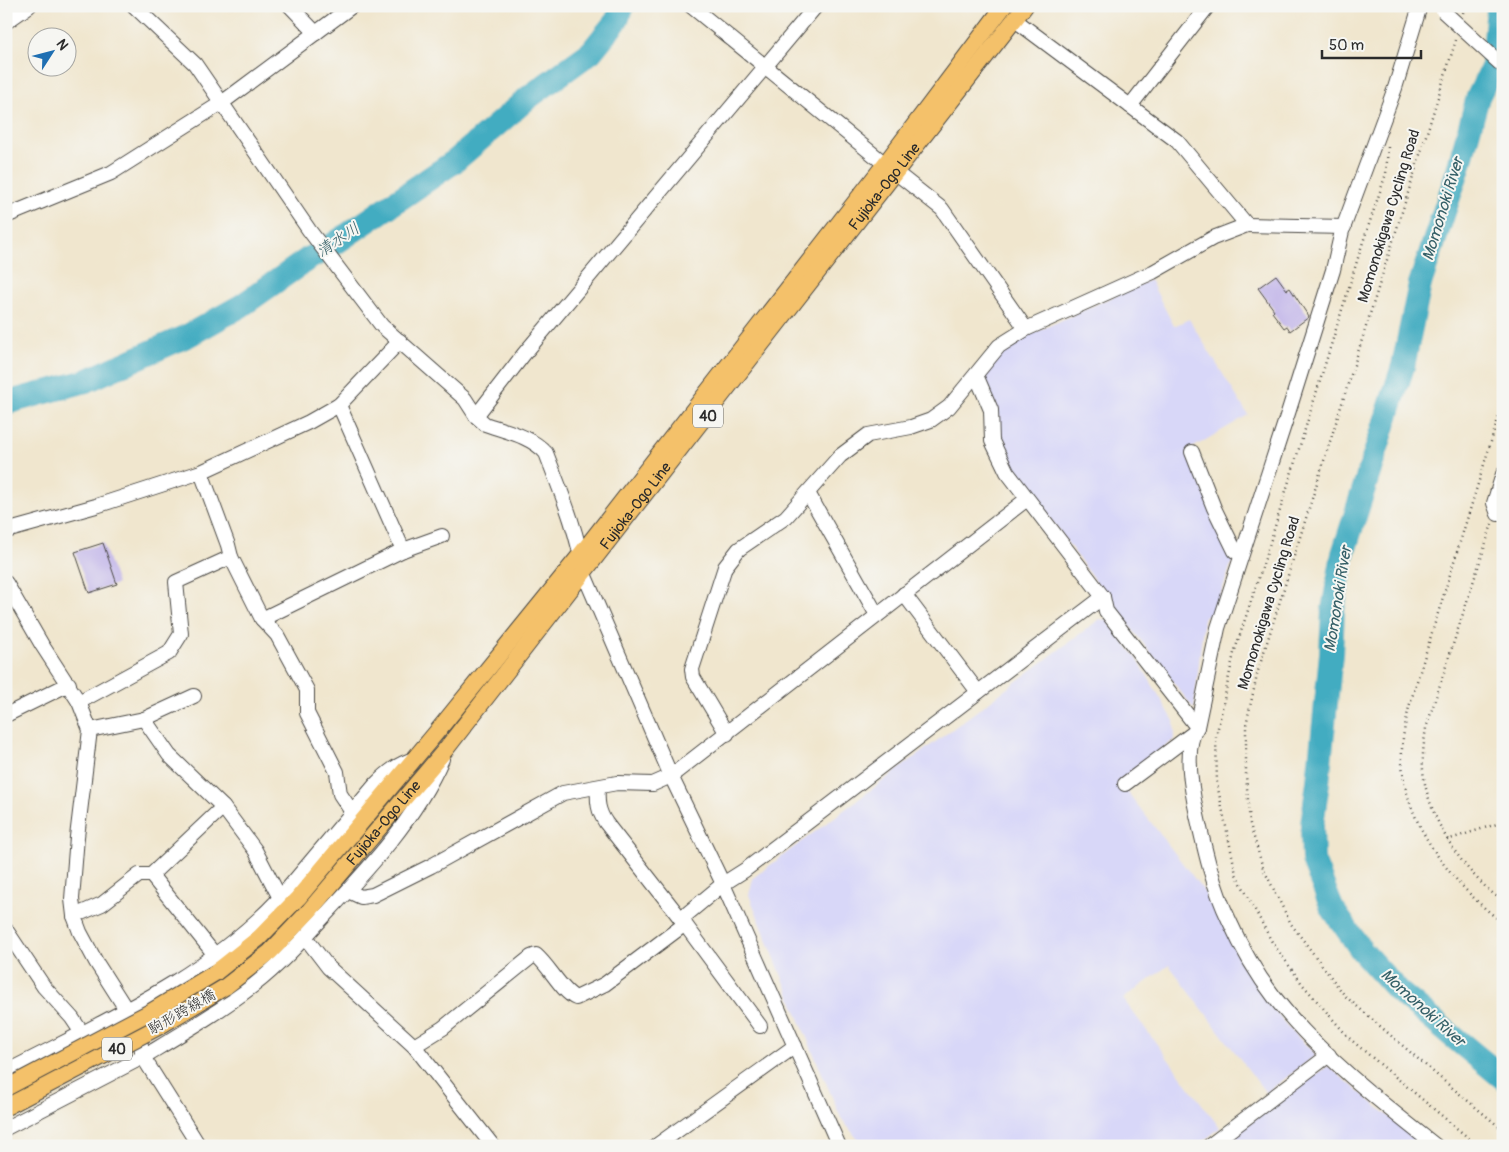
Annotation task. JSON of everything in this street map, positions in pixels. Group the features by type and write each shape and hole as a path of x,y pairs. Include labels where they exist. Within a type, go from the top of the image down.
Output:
{"main road":[{"name":"Fujioka-Ogo Line","path":"225,987 270,952 309,911 446,749 584,574 891,169 1004,6"},
{"name":"Fujioka-Ogo Line","path":"215,973 258,938 298,898 414,759 1025,6"},
{"name":"駒形跨線橋","path":"6,1088 152,1011 215,973"},
{"name":"駒形跨線橋","path":"6,1107 160,1026 225,987"}],"street":[{"path":"6,22 29,6"},
{"path":"134,6 195,64 223,102 309,230 382,326 465,399 476,416 485,424 530,441 546,453 581,554 584,574 671,776 723,884 839,1146"},
{"path":"290,6 316,33"},
{"path":"6,216 111,173 223,102 352,6"},
{"path":"691,6 942,209 1026,329"},
{"path":"476,416 524,354 816,6"},
{"path":"1130,106 1208,6"},
{"path":"1418,8 1395,88 1344,227 1289,410 1214,642 1194,730 1190,760 1193,799 1219,896 1229,920 1258,973 1273,996 1304,1031 1368,1090 1436,1146"},
{"path":"1441,9 1503,66"},
{"path":"1015,20 1177,141 1248,225"},
{"path":"727,734 692,674 725,567 739,550 786,517 840,456 868,435 911,427 931,420 949,407 999,346 1026,329 1153,272 1214,238 1248,225 1344,227"},
{"path":"6,531 96,506 201,472 309,422 339,405 400,341"},
{"path":"976,375 991,410 992,441 1007,472 1103,597 1106,611 1194,730"},
{"path":"339,405 403,550"},
{"path":"1192,452 1214,508 1235,551 1241,555"},
{"path":"201,472 228,546 230,557 262,618 277,636 307,690 307,713 338,772 340,794 355,809"},
{"path":"1498,514 1494,503 1503,474"},
{"path":"808,493 877,615"},
{"path":"348,891 361,897 373,896 439,862 563,793 617,783 653,784 671,776 1027,499"},
{"path":"262,618 403,550 442,536"},
{"path":"79,702 169,653 181,634 176,582 230,557"},
{"path":"6,583 42,645 69,684 79,702 90,730 77,837 72,899 74,916 96,962 127,1010 141,1044 143,1056 198,1146"},
{"path":"904,594 978,692"},
{"path":"414,1046 443,1028 531,957 536,955 545,963 569,995 576,998 605,984 683,921 723,884 1103,597"},
{"path":"6,715 69,684"},
{"path":"90,730 144,719 194,696"},
{"path":"144,719 169,755 223,807 255,850 280,898"},
{"path":"1125,784 1194,730"},
{"path":"6,1128 143,1056 199,1023 256,984 305,937 348,891 412,814 431,783 446,749"},
{"path":"6,1072 127,1010 183,978 215,955 264,916 388,772 401,763 414,759"},
{"path":"598,788 600,815 683,921 760,1026"},
{"path":"74,916 102,904 139,875 151,875 223,807"},
{"path":"151,875 215,955"},
{"path":"6,930 44,987 72,1018 82,1033"},
{"path":"305,937 328,968 414,1046 493,1146"},
{"path":"656,1146 795,1046"},
{"path":"1209,1146 1329,1055"}],"path":[{"path":"1463,14 1465,6"},
{"name":"Momonokigawa Cycling Road","path":"1456,38 1258,671 1246,725 1246,775 1250,824 1263,868 1291,924 1345,996 1503,1130"},
{"path":"1389,140 1386,174 1362,244 1234,653 1216,737 1217,784 1236,874 1272,942 1303,985 1350,1039 1478,1146"},
{"path":"1503,243 1500,265 1503,276"},
{"path":"1503,403 1409,707 1403,735 1402,761 1405,788 1417,821 1438,857 1463,887 1503,923"},
{"path":"1498,514 1494,520 1444,671 1425,736 1423,771 1430,799 1447,840 1467,866 1503,901"},
{"path":"1447,840 1503,822"}],"shaded area":[{"path":"1150,280 1174,326 1189,319 1248,415 1187,451 1233,559 1214,613 1204,616 1194,709 1104,593 1014,469 997,439 995,406 984,375 998,358 1027,336"},
{"path":"1100,619 1108,621 1136,657 1174,721 1175,739 1119,781 1207,895 1211,894 1239,957 1267,1001 1287,1026 1316,1055 1266,1093 1169,965 1123,999 1220,1128 1197,1146 863,1146 841,1118 807,1038 749,895 753,878"},
{"path":"1328,1066 1425,1146 1219,1146 1234,1134"}],"building":[{"path":"1276,275 1287,290 1290,288 1309,317 1290,331 1287,326 1284,328 1272,312 1274,310 1258,288"},
{"path":"103,543 117,584 89,593 75,552"}],"waterway":[{"name":"清水川","path":"6,403 86,381 189,335 241,306 455,161 529,97 591,52 617,20 622,6"},
{"name":"Momonoki River","path":"1498,6 1493,66 1478,97 1458,170 1420,284 1403,366 1343,554 1333,610 1331,654 1312,825 1313,860 1332,908 1362,951 1399,992 1503,1078"}]}
